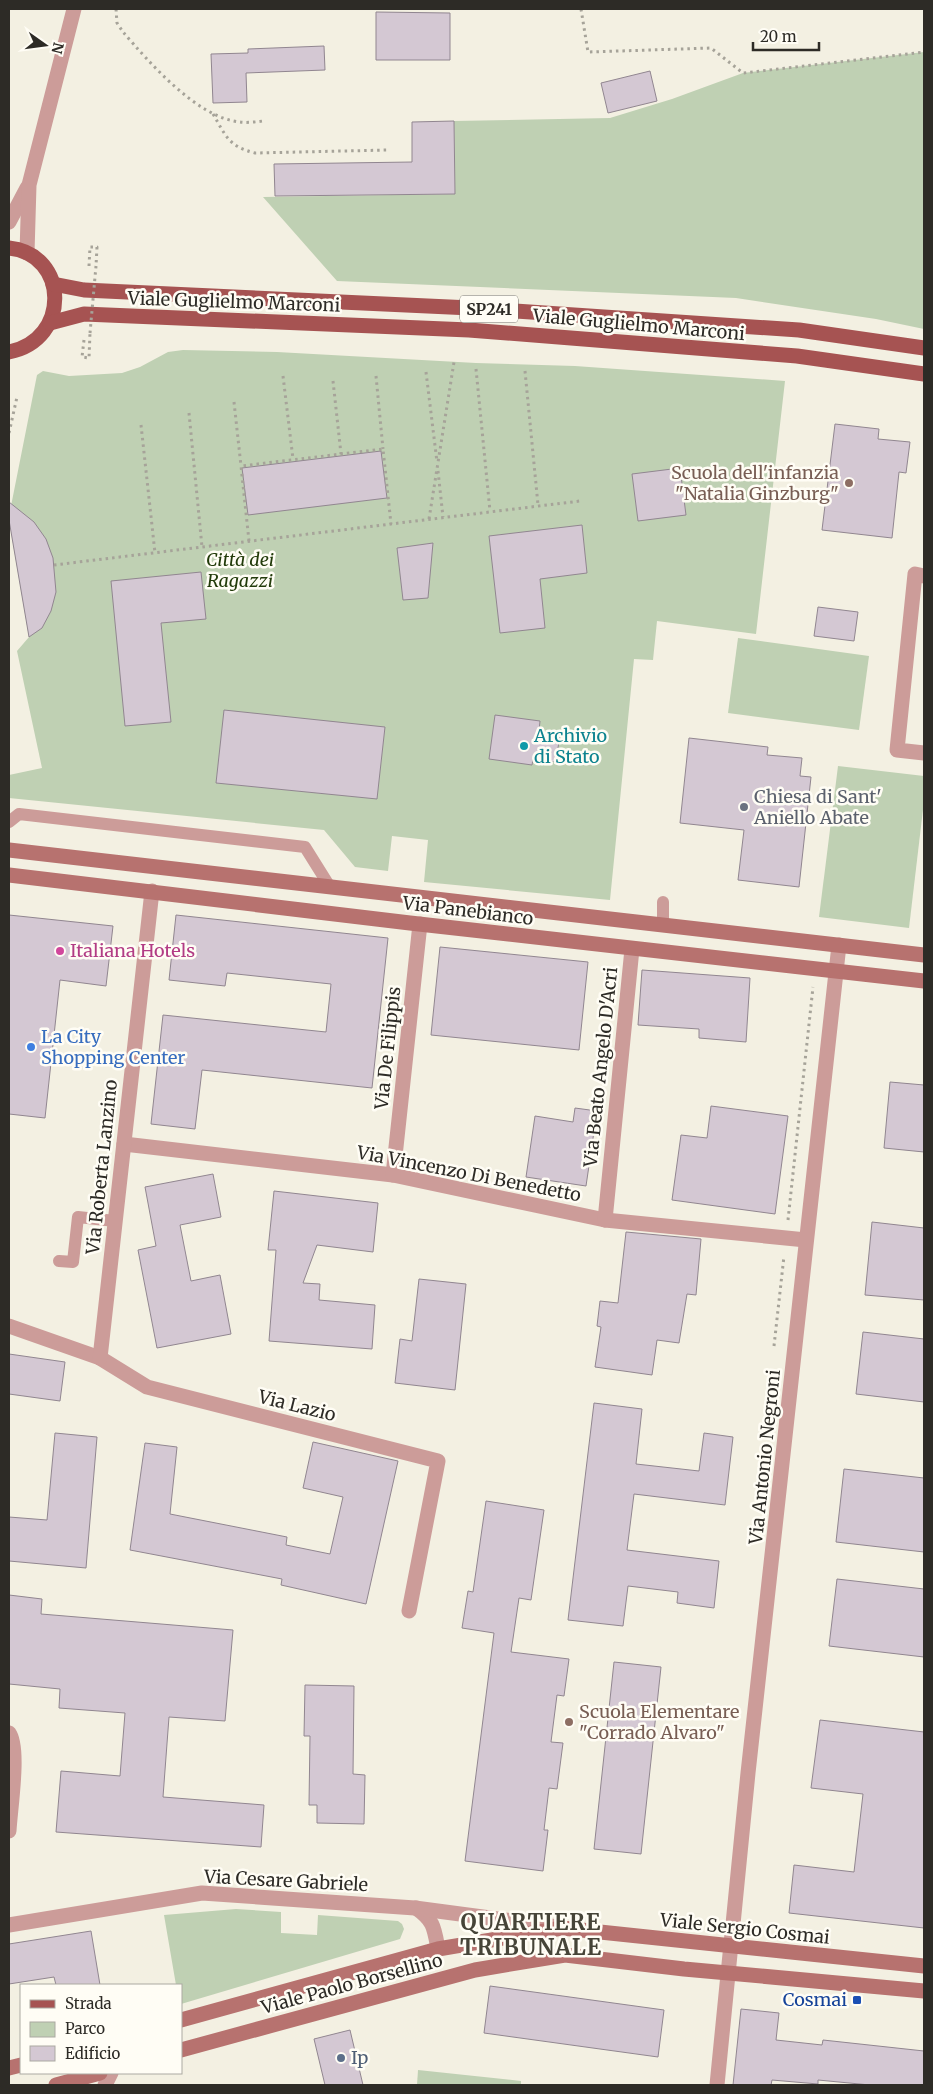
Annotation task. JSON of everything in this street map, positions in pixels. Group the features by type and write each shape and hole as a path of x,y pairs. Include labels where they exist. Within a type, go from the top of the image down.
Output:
{"main road":[{"path":"9,248 28,253 39,261 48,272 56,298 50,323 40,337 27,347 9,353"},
{"name":"Viale Guglielmo Marconi","path":"53,284 84,290 470,308 799,330 924,348"},
{"name":"Viale Guglielmo Marconi","path":"50,323 84,314 469,330 797,356 924,374"}],"street":[{"path":"28,253 29,185 74,9"},
{"path":"9,222 29,185"},
{"path":"920,575 897,750 924,753"},
{"name":"Via Panebianco","path":"9,850 924,955"},
{"name":"Via Panebianco","path":"9,875 924,981"},
{"name":"Via Roberta Lanzino","path":"100,1358 152,891"},
{"name":"Via De Filippis","path":"394,1175 420,924"},
{"name":"Via Antonio Negroni","path":"717,2085 727,1974 838,945"},
{"name":"Via Beato Angelo D'Acri","path":"605,1220 632,948"},
{"name":"Via Vincenzo Di Benedetto","path":"124,1144 394,1175 605,1220 806,1240"},
{"name":"Via Lazio","path":"9,1326 100,1358 147,1387 438,1461 409,1611"},
{"path":"9,1733 14,1760 9,1831"},
{"name":"Via Cesare Gabriele","path":"9,1925 202,1893 414,1908 562,1928"},
{"path":"414,1908 429,1917 434,1927 438,1949"},
{"name":"Viale Sergio Cosmai","path":"562,1928 924,1966"},
{"name":"Viale Paolo Borsellino","path":"182,2020 438,1949 562,1928"},
{"name":"Viale Paolo Borsellino","path":"182,2050 474,1970 565,1955 727,1974"},
{"path":"727,1974 924,1991"},
{"path":"56,2085 96,2074"}],"lane":[{"path":"9,822 19,814 305,848 330,887"},
{"path":"662,925 663,902"},
{"path":"59,1260 73,1262 78,1217 115,1221"}],"path":[{"path":"116,9 118,23 130,40 185,96 213,114 238,122 263,122"},
{"path":"581,9 588,52 711,48 743,73 924,52"},
{"path":"213,114 237,148 255,153 388,150"},
{"path":"84,340 82,358 88,358 97,247 90,247 89,266"},
{"path":"429,519 454,362"},
{"path":"476,368 490,512"},
{"path":"525,371 538,505"},
{"path":"426,372 443,517"},
{"path":"283,376 293,459"},
{"path":"376,376 391,524"},
{"path":"333,381 340,454"},
{"path":"9,433 18,397"},
{"path":"234,402 249,542"},
{"path":"189,413 202,547"},
{"path":"141,424 155,553"},
{"path":"241,466 383,449"},
{"path":"54,566 580,501"}],"green space":[{"path":"924,52 924,329 876,319 736,298 337,281 263,197 455,194 454,121 610,118 672,99 743,73"},
{"name":"Città dei Ragazzi","path":"183,350 277,352 476,363 575,366 785,381 756,634 657,621 653,660 634,659 610,900 424,882 428,840 392,836 388,871 355,867 324,830 9,798 9,775 42,768 17,651 29,637 9,520 9,505 11,506 37,375 43,371 69,376 122,373 140,367 168,352"},
{"path":"738,638 869,656 859,730 728,713"},
{"path":"838,766 924,776 924,801 909,928 819,917"},
{"path":"236,1909 281,1912 281,1933 317,1935 318,1915 398,1921 404,1929 400,1939 182,2004 182,1984 176,1984 164,1915"},
{"path":"418,2070 521,2081 521,2085 417,2085"}],"building":[{"path":"376,12 450,13 450,60 376,60"},
{"path":"324,46 325,70 246,73 247,102 213,103 211,54 248,53 248,49"},
{"path":"650,71 657,101 608,113 601,83"},
{"path":"454,121 455,194 275,196 274,164 412,162 412,122"},
{"path":"835,424 879,429 878,439 910,442 906,473 899,472 892,538 822,530"},
{"path":"381,451 387,498 248,515 242,468"},
{"path":"680,468 686,515 638,521 632,474"},
{"path":"9,502 34,522 46,539 53,558 56,592 51,611 42,628 29,637 9,520"},
{"path":"582,525 587,573 540,579 545,628 500,633 489,536"},
{"path":"433,543 428,598 403,600 397,548"},
{"path":"201,572 206,619 161,623 171,722 125,726 111,581"},
{"path":"818,607 858,612 854,641 814,636"},
{"path":"224,710 385,727 377,799 216,783"},
{"name":"Archivio di Stato","path":"495,715 540,721 539,731 560,734 556,762 533,759 532,765 489,759"},
{"name":"Chiesa di Sant' Aniello Abate","path":"689,738 768,747 767,755 802,758 800,776 811,777 799,887 738,880 744,830 680,823"},
{"path":"9,915 113,926 106,986 60,980 45,1118 9,1114"},
{"path":"176,915 388,938 372,1088 202,1070 195,1129 151,1124 163,1015 326,1032 331,984 227,973 225,986 169,980"},
{"path":"440,947 588,962 579,1050 431,1035"},
{"path":"642,970 750,978 746,1042 699,1038 699,1029 638,1025"},
{"path":"890,1082 924,1085 924,1152 884,1148"},
{"path":"711,1106 788,1116 775,1214 672,1200 681,1135 707,1138"},
{"path":"575,1108 597,1111 586,1186 526,1177 535,1116 573,1122"},
{"path":"213,1174 221,1217 180,1225 191,1281 220,1275 231,1334 157,1348 138,1250 156,1246 145,1187"},
{"path":"274,1191 378,1203 373,1252 317,1245 303,1283 320,1284 319,1300 375,1305 372,1349 269,1341 276,1250 268,1250"},
{"path":"872,1222 924,1228 924,1300 865,1295"},
{"path":"626,1232 701,1239 696,1295 687,1294 679,1343 657,1340 652,1375 595,1367 601,1327 597,1326 600,1301 618,1303"},
{"path":"419,1279 466,1284 455,1390 395,1383 400,1339 412,1341"},
{"path":"863,1332 924,1339 924,1402 856,1394"},
{"path":"9,1354 65,1362 60,1401 9,1394"},
{"path":"594,1403 642,1409 636,1464 699,1471 704,1433 733,1437 725,1505 634,1494 627,1550 719,1561 714,1608 677,1603 678,1592 628,1586 623,1626 568,1620"},
{"path":"55,1433 97,1437 86,1568 9,1561 9,1517 47,1520"},
{"path":"313,1442 398,1461 366,1604 281,1585 282,1579 130,1550 145,1443 177,1447 170,1514 287,1537 286,1545 330,1554 343,1497 303,1488"},
{"path":"844,1469 924,1478 924,1552 836,1542"},
{"path":"486,1501 544,1510 531,1600 519,1598 511,1652 569,1659 564,1696 557,1695 551,1742 563,1743 557,1789 549,1788 544,1830 548,1830 543,1871 465,1861 494,1633 462,1628 468,1591 473,1592"},
{"path":"837,1579 924,1589 924,1657 829,1646"},
{"path":"9,1595 42,1599 41,1614 233,1630 225,1721 169,1717 163,1797 264,1805 261,1847 56,1832 61,1771 120,1776 125,1713 59,1708 60,1689 9,1684"},
{"path":"614,1662 661,1667 641,1854 594,1849"},
{"path":"305,1685 354,1686 353,1774 365,1775 364,1824 317,1823 317,1805 309,1805 310,1736 304,1736"},
{"path":"820,1720 924,1732 924,1928 789,1913 794,1865 854,1872 863,1794 811,1788"},
{"path":"91,1931 100,1984 56,1984 54,1977 9,1984 9,1944"},
{"path":"490,1986 664,2010 658,2057 484,2033"},
{"path":"741,2009 779,2013 776,2040 822,2045 823,2040 924,2051 924,2085 870,2085 818,2080 818,2084 772,2080 771,2085 733,2085"},
{"path":"350,2030 363,2085 325,2085 314,2039"}],"place":[{"name":"Scuola dell'infanzia \"Natalia Ginzburg\"","path":"849,483"},
{"name":"Archivio di Stato","path":"524,746"},
{"name":"Chiesa di Sant' Aniello Abate","path":"744,807"},
{"name":"Italiana Hotels","path":"60,951"},
{"name":"La City Shopping Center","path":"31,1047"},
{"name":"Scuola Elementare \"Corrado Alvaro\"","path":"569,1722"},
{"name":"Cosmai","path":"857,2000"},
{"name":"Ip","path":"341,2058"}],"district":[{"name":"QUARTIERE TRIBUNALE","path":"531,1934"}]}
